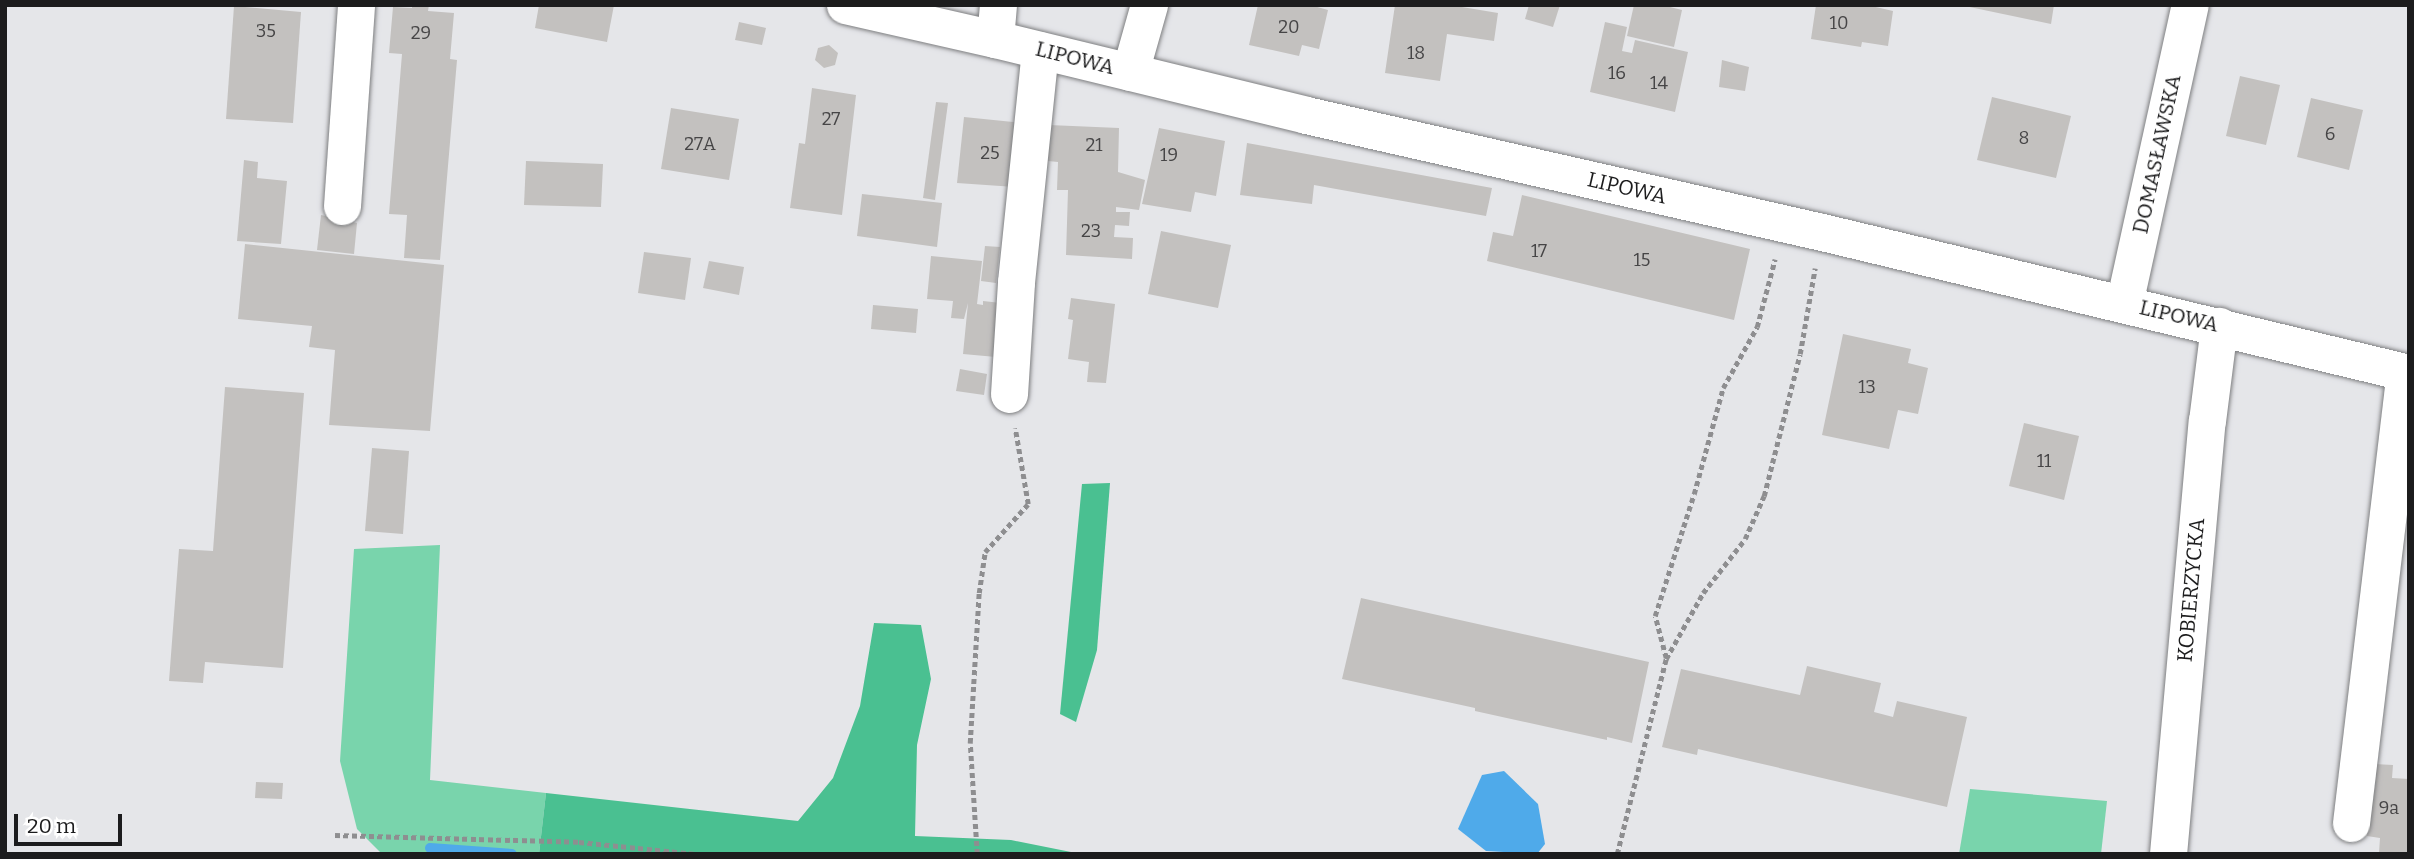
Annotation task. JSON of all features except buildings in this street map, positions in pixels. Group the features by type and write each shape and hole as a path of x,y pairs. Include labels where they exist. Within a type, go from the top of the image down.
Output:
{"street":[{"path":"342,206 356,5"},
{"name":"LIPOWA","path":"845,5 997,22 1040,50 1306,116 1822,232 2407,372"},
{"path":"1130,72 1149,5"},
{"name":"DOMASŁAWSKA","path":"2124,304 2190,5"},
{"path":"1009,394 1016,282 1040,50"},
{"name":"KOBIERZYCKA","path":"2168,854 2207,421 2219,326"},
{"path":"2351,823 2407,372"}],"path":[{"path":"1666,659 1654,616 1694,494 1723,388 1757,327 1784,224"},
{"path":"1617,854 1666,659 1703,593 1745,539 1764,496 1800,354 1822,232"},
{"path":"977,854 970,743 979,593 985,552 1028,504 1009,394"},
{"path":"335,835 579,842 698,854"}],"green space":[{"path":"1110,483 1097,650 1076,722 1060,714 1082,484"},
{"path":"440,545 430,780 546,793 539,854 382,854 357,829 340,761 354,549"},
{"path":"874,623 921,625 931,679 917,745 915,836 1011,840 1081,854 539,854 546,793 798,821 833,778 860,706"},
{"path":"1970,789 2107,801 2101,854 1959,854"}],"water":[{"path":"1504,771 1538,804 1545,844 1537,854 1486,851 1458,829 1482,775"}],"waterway":[{"path":"430,848 512,854"}]}
